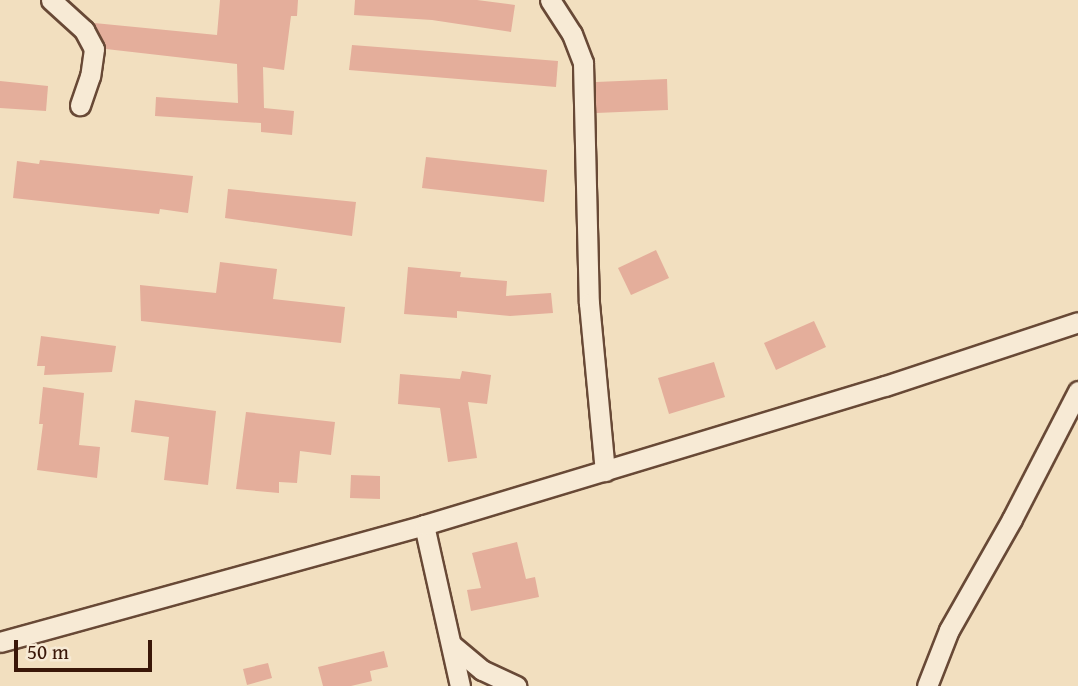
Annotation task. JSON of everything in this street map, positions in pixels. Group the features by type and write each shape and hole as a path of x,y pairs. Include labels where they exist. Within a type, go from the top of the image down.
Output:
{"street":[{"path":"51,0 84,30 94,49 90,76 80,105"},
{"path":"550,0 572,34 583,63 589,303 605,471"},
{"path":"0,642 424,525 885,386 1078,322"},
{"path":"927,686 949,630 1012,519 1078,391"},
{"path":"424,525 460,686"},
{"path":"452,645 482,670 516,686"}],"building":[{"path":"220,0 298,0 297,16 291,16 284,70 263,67 264,108 294,111 292,135 261,132 261,123 155,116 156,97 238,103 237,64 106,49 94,23 217,35"},
{"path":"355,0 477,0 515,5 511,32 432,20 354,15"},
{"path":"352,45 558,61 556,87 349,70"},
{"path":"667,79 668,110 596,113 596,82"},
{"path":"0,81 48,86 46,111 0,108"},
{"path":"426,157 547,170 544,202 422,188"},
{"path":"40,160 193,176 188,213 160,209 159,214 13,198 17,161 39,164"},
{"path":"228,189 356,202 352,236 225,218"},
{"path":"656,250 669,278 631,295 618,268"},
{"path":"220,262 277,269 273,299 345,307 341,343 141,321 140,285 216,293"},
{"path":"408,267 461,272 460,277 507,281 506,296 551,293 553,313 510,316 457,311 457,318 404,314"},
{"path":"814,321 826,347 776,370 764,343"},
{"path":"41,336 116,346 112,372 44,375 45,366 37,366"},
{"path":"714,362 725,397 669,414 658,378"},
{"path":"462,371 491,375 487,404 468,402 477,458 448,462 440,408 398,404 400,374 460,379"},
{"path":"43,387 84,393 79,445 100,447 97,478 37,470 43,424 39,424"},
{"path":"135,400 216,411 208,485 164,480 169,437 131,432"},
{"path":"246,412 335,422 331,455 300,451 297,483 279,482 279,493 236,489"},
{"path":"351,475 380,476 380,499 350,498"},
{"path":"517,542 526,579 535,577 539,597 471,611 467,590 481,588 472,553"},
{"path":"384,651 388,667 370,671 372,681 351,686 323,686 318,667"},
{"path":"268,663 272,678 247,685 243,669"}]}
